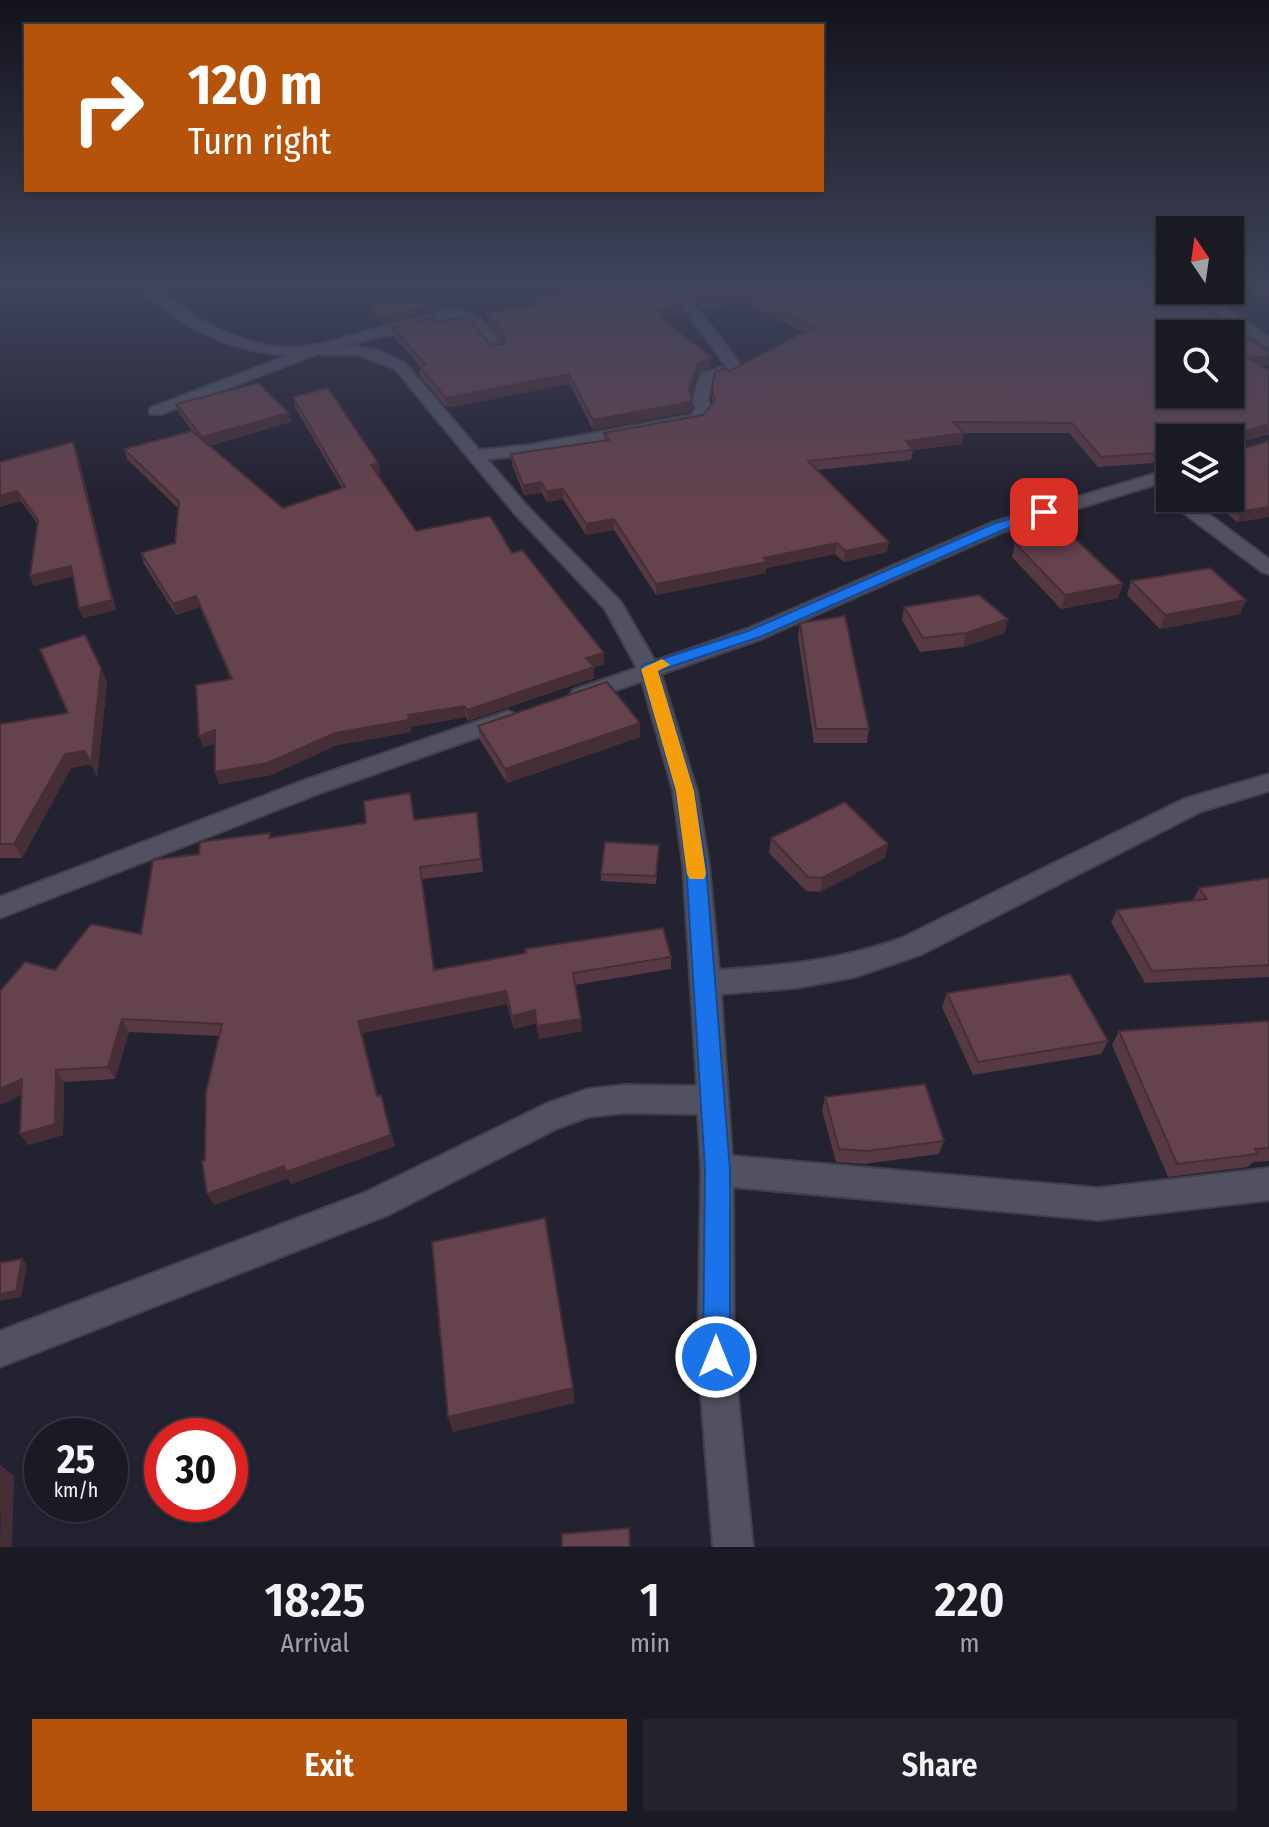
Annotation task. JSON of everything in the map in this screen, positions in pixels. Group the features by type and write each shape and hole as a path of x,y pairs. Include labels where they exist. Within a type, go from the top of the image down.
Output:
{"street":[{"path":"156,411 304,354"},
{"path":"375,354 400,366 521,510 614,606 649,669 685,791 696,865 717,1170 716,1357 733,1547"},
{"path":"476,455 529,450 696,419 704,408 700,401 705,377 735,368 725,354"},
{"path":"566,700 754,634 998,527 1156,485"},
{"path":"1194,512 1269,568"},
{"path":"0,908 314,786 527,713"},
{"path":"706,983 796,976 855,966 912,946 1193,805 1269,782"},
{"path":"0,1349 376,1204 548,1117 588,1103 625,1099 711,1100"},
{"path":"717,1170 1098,1204 1269,1184"}],"building":[{"path":"416,354 707,354 712,358 698,363 689,390 693,398 690,402 593,420 569,374 446,398 419,366 426,365"},
{"path":"761,354 1156,354 1156,408 1244,408 1244,354 1269,354 1247,358 1269,371 1269,424 1244,432 1244,424 1156,424 1156,453 1101,457 1072,423 953,422 964,433 906,441 913,450 808,461 889,542 845,551 837,543 764,558 767,562 656,584 614,519 586,524 563,489 546,491 541,482 523,485 511,454 609,440 604,433 703,415 715,400 712,390 715,372 725,368 729,371"},
{"path":"258,383 289,413 202,437 176,404"},
{"path":"328,388 378,463 371,465 416,531 490,516 512,553 522,550 604,653 586,658 594,667 467,710 464,706 408,715 409,720 335,733 268,763 215,772 215,730 199,736 196,685 232,679 196,596 173,604 141,553 175,543 179,502 124,449 192,431 283,508 345,487 293,397"},
{"path":"1269,441 1269,507 1244,511 1244,448"},
{"path":"73,442 112,600 79,608 71,566 30,576 38,520 17,491 0,496 0,462"},
{"path":"1070,534 1123,584 1065,595 1015,543"},
{"path":"1210,568 1246,600 1165,615 1131,581"},
{"path":"979,595 1008,619 966,633 923,638 904,607"},
{"path":"845,616 869,729 816,729 800,623"},
{"path":"85,635 101,668 91,764 85,751 65,754 14,844 0,844 0,724 68,713 40,649"},
{"path":"607,682 640,723 505,769 478,726"},
{"path":"410,793 414,820 477,812 481,859 420,867 434,970 526,953 525,949 663,928 671,957 573,973 581,1019 537,1026 535,1010 512,1016 506,991 358,1021 377,1096 381,1095 391,1135 286,1172 284,1166 207,1194 202,1161 205,1160 206,1092 222,1024 122,1019 108,1067 56,1070 55,1124 20,1134 22,1079 0,1089 0,991 25,962 55,970 91,924 141,934 153,860 199,854 200,842 270,833 269,838 366,823 364,801"},
{"path":"845,802 888,844 822,878 808,877 771,838"},
{"path":"605,842 659,845 656,876 601,874"},
{"path":"1269,878 1269,965 1152,971 1117,910 1207,899 1199,888"},
{"path":"1070,974 1108,1041 978,1062 947,993"},
{"path":"1269,1021 1269,1148 1255,1149 1258,1154 1177,1164 1119,1031"},
{"path":"925,1084 944,1141 867,1151 839,1149 825,1097"},
{"path":"545,1218 573,1388 448,1417 432,1242"},
{"path":"22,1259 16,1291 0,1294 0,1263"},
{"path":"2,1466 0,1514 0,1467"},
{"path":"629,1528 630,1547 562,1547 562,1534"}],"slow traffic":[{"path":"662,665 649,669 685,791 697,874"}],"route":[{"path":"716,1357 717,1170 696,865 685,791 649,669 754,634 998,527 1044,512"}]}
